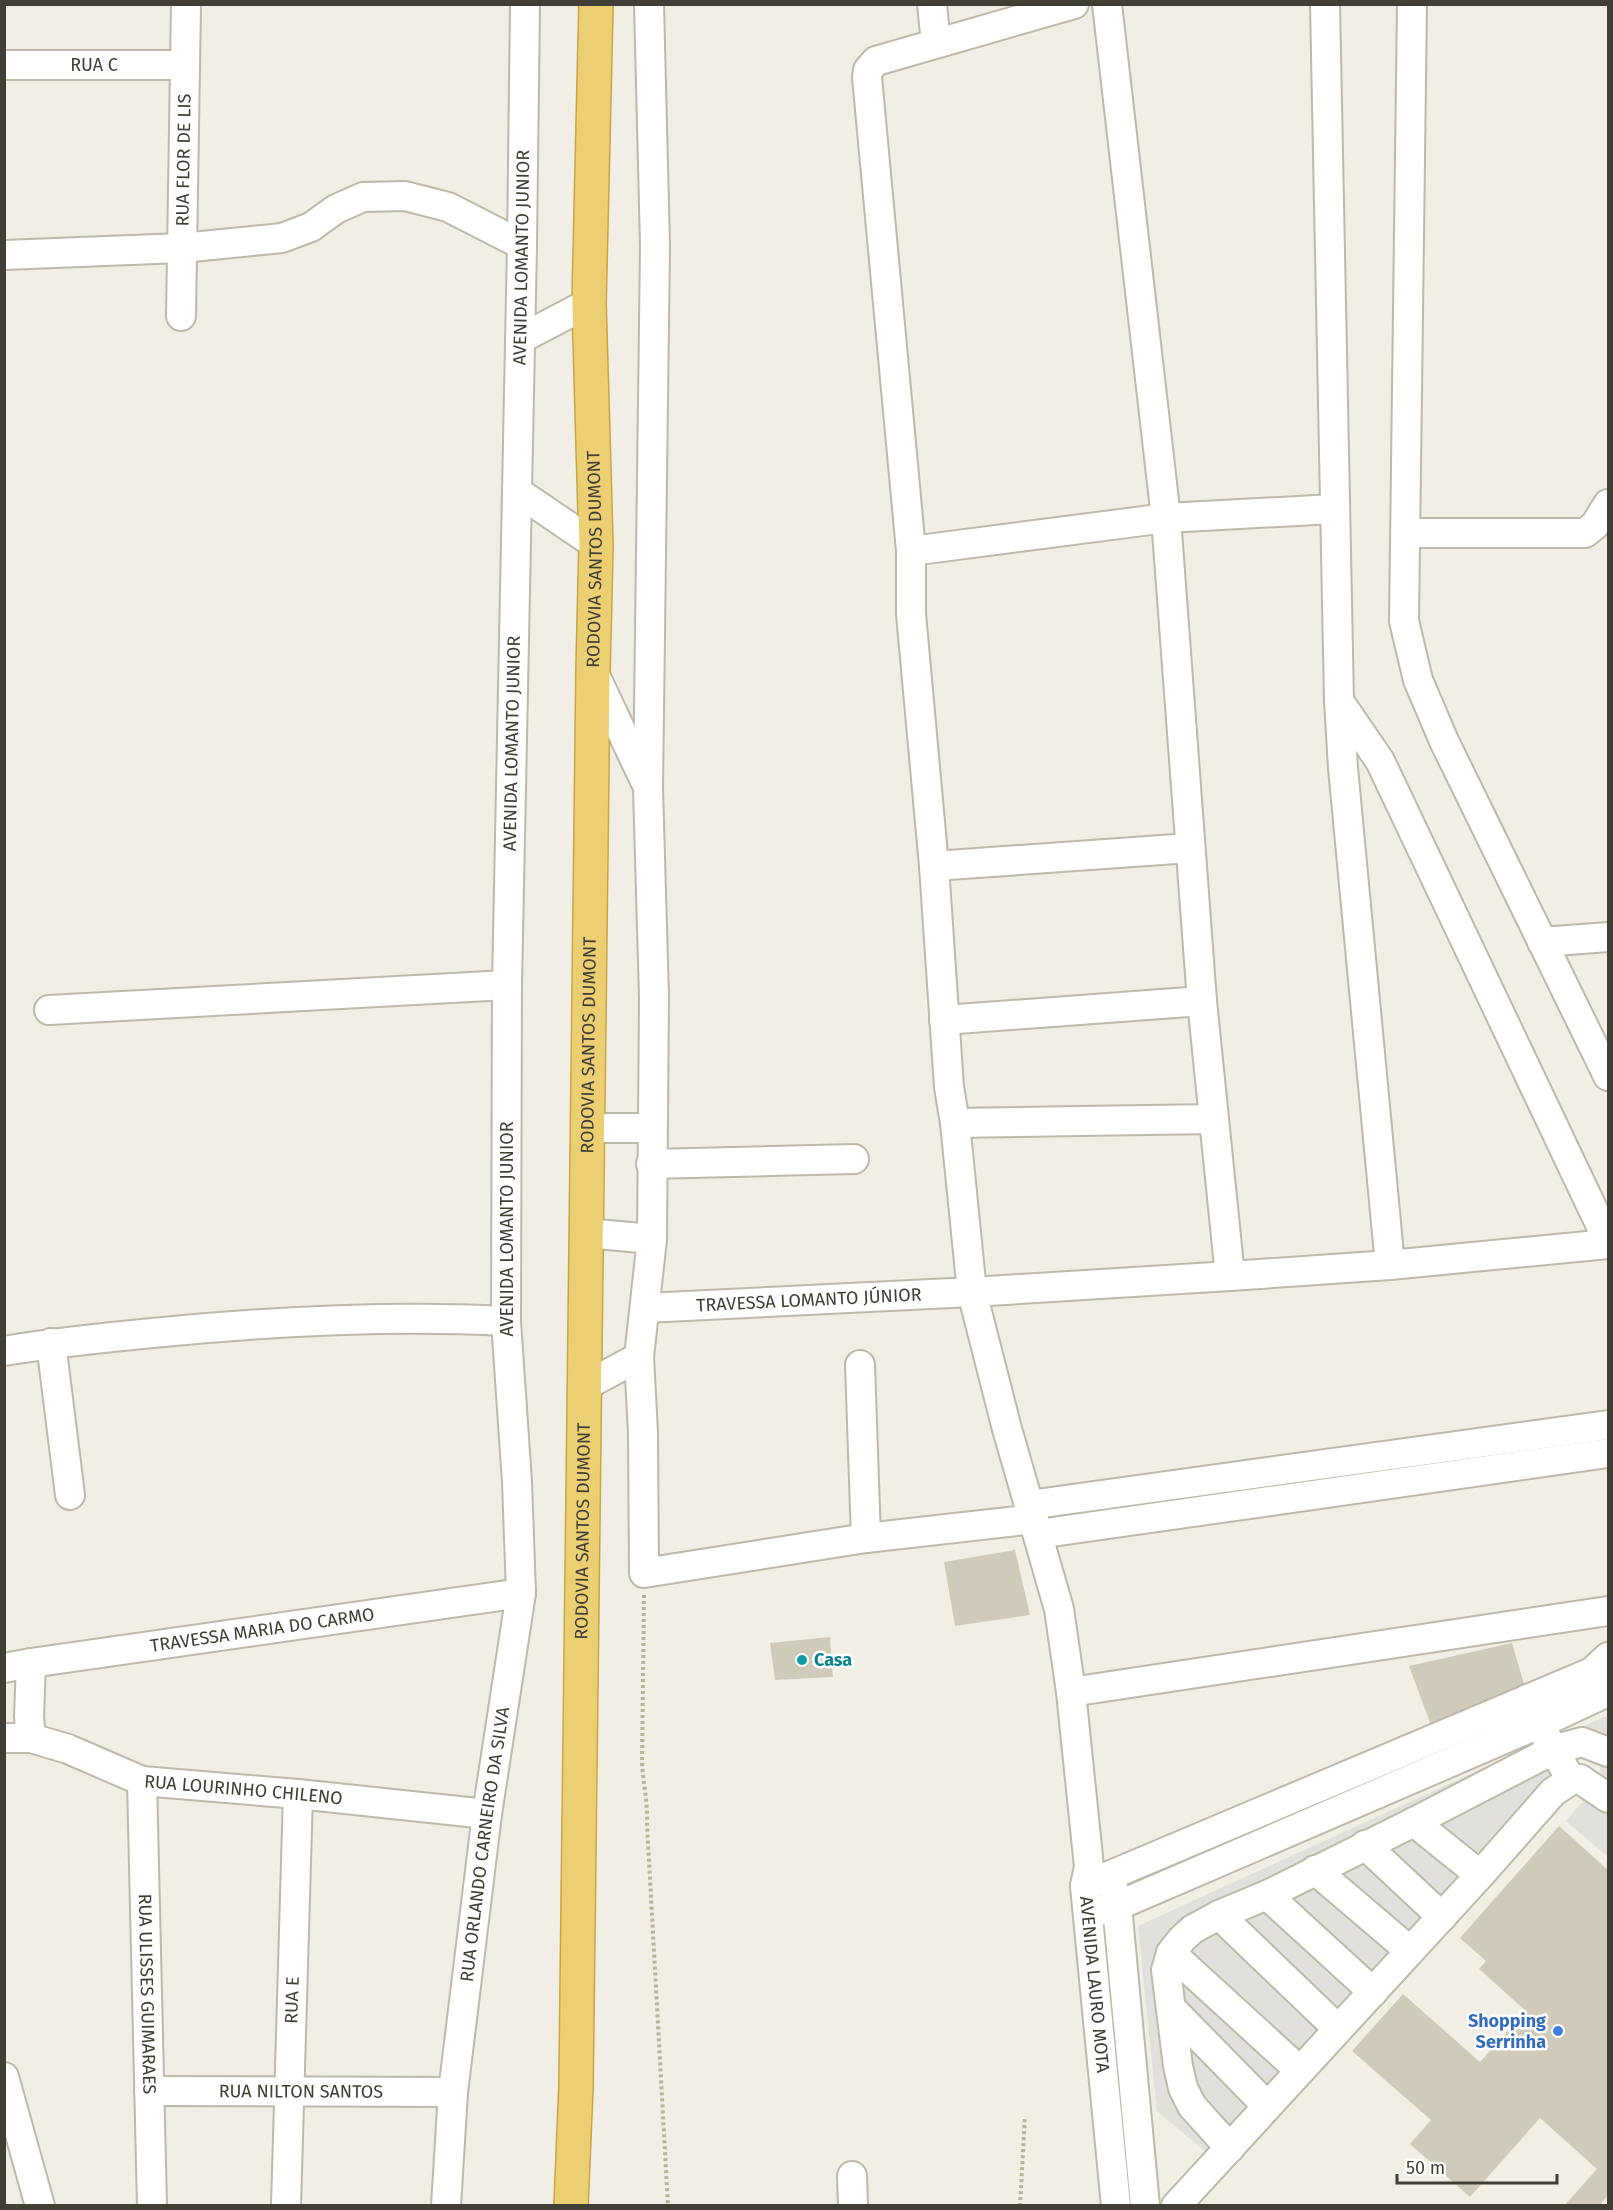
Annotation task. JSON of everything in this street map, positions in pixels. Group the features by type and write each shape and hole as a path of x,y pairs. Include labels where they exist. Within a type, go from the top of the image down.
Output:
{"highway":[{"name":"RODOVIA SANTOS DUMONT","path":"571,2205 576,2086 596,545 589,303 596,4"},
{"name":"RODOVIA SANTOS DUMONT","path":"576,2086 595,2205"}],"street":[{"name":"RUA FLOR DE LIS","path":"181,316 186,4"},
{"name":"AVENIDA LOMANTO JUNIOR","path":"517,1482 506,1321 507,985 518,492 525,4"},
{"path":"650,4 655,246 648,788 654,997 652,1239 639,1357 643,1433 644,1573 866,1538 1608,1453"},
{"path":"932,4 936,43"},
{"path":"1107,4 1166,518 1202,1001 1230,1276"},
{"path":"1325,4 1339,701 1344,780 1389,1265"},
{"path":"1412,4 1407,533 1404,621 1418,680 1444,741 1608,1076"},
{"path":"1067,6 876,61 868,70 867,77 911,551 911,614 934,866 948,1087 955,1123 972,1292 1007,1429 1059,1609 1093,1886 1527,1699 1604,1682"},
{"name":"RUA C","path":"4,65 185,65"},
{"path":"4,255 182,248 282,238 311,227 336,208 363,197 405,196 448,207 522,245"},
{"path":"520,339 589,303"},
{"path":"518,492 596,545"},
{"path":"1407,533 1585,533 1594,525 1608,504"},
{"path":"911,551 1166,518 1334,509"},
{"path":"593,671 648,788"},
{"path":"1339,701 1380,761 1608,1243"},
{"path":"934,866 1190,848"},
{"path":"1542,942 1608,937"},
{"path":"49,1010 507,985"},
{"path":"944,1020 1202,1001"},
{"path":"955,1123 1213,1119"},
{"path":"588,1128 652,1128"},
{"path":"651,1164 854,1159"},
{"path":"586,1233 652,1239"},
{"name":"TRAVESSA LOMANTO JÚNIOR","path":"645,1308 972,1292 1230,1276 1389,1265 1608,1243"},
{"path":"4,1351 51,1343 252,1323 444,1317 506,1321"},
{"path":"51,1343 70,1495"},
{"path":"585,1386 639,1357"},
{"path":"860,1365 866,1538"},
{"path":"1034,1519 1608,1425"},
{"name":"RUA ORLANDO CARNEIRO DA SILVA","path":"446,2205 453,2092 487,1814 521,1593 517,1482"},
{"name":"TRAVESSA MARIA DO CARMO","path":"18,1665 521,1593"},
{"path":"1071,1692 1608,1611"},
{"path":"18,1665 29,1717 18,1738"},
{"path":"1117,1906 1539,1724 1604,1682"},
{"path":"1527,1699 1571,1779"},
{"name":"RUA LOURINHO CHILENO","path":"18,1738 93,1758 142,1781 298,1794 487,1814"},
{"path":"1230,2148 1192,2106 1183,2088 1178,2066 1166,1970 1171,1953 1182,1939 1192,1929 1219,1915 1414,1822 1553,1750 1582,1742 1608,1752"},
{"path":"1176,2205 1337,2028 1442,1917 1553,1792 1571,1779 1580,1779 1608,1798"},
{"name":"RUA ULISSES GUIMARAES","path":"142,1781 152,2205"},
{"name":"RUA E","path":"286,2205 298,1794"},
{"path":"1414,1822 1480,1875"},
{"path":"1365,1845 1442,1917"},
{"path":"1315,1870 1410,1952"},
{"name":"AVENIDA LAURO MOTA","path":"1093,1886 1117,1906 1145,2205"},
{"name":"AVENIDA LAURO MOTA","path":"1093,1886 1116,2205"},
{"path":"1267,1894 1373,1992"},
{"path":"1219,1915 1337,2028"},
{"path":"1171,1953 1299,2070"},
{"path":"1171,2008 1267,2106"},
{"path":"4,2077 40,2205"},
{"name":"RUA NILTON SANTOS","path":"149,2091 453,2092"},
{"path":"852,2176 853,2205"}],"path":[{"path":"644,1573 642,1762 643,1784 648,1804 647,1824 668,2205"},
{"path":"1020,2205 1025,2116"}],"shaded area":[{"path":"1606,1716 1608,1719 1608,1857 1566,1821 1596,1787 1601,1775 1582,1727"},
{"path":"1532,1746 1551,1775 1549,1785 1523,1810 1206,2152 1157,2111 1138,1926"}],"building":[{"path":"1015,1550 1030,1615 955,1626 944,1562"},
{"name":"Casa","path":"830,1637 833,1677 775,1680 770,1643"},
{"path":"1512,1643 1526,1691 1432,1728 1409,1666"},
{"name":"Shopping Serrinha","path":"1559,1826 1608,1870 1608,2195 1599,2206 1564,2206 1597,2169 1540,2118 1470,2197 1410,2144 1431,2120 1352,2051 1403,1994 1480,2062 1526,2011 1479,1969 1486,1961 1460,1938"}],"place":[{"name":"Casa","path":"802,1660"},
{"name":"Shopping Serrinha","path":"1558,2031"}]}
